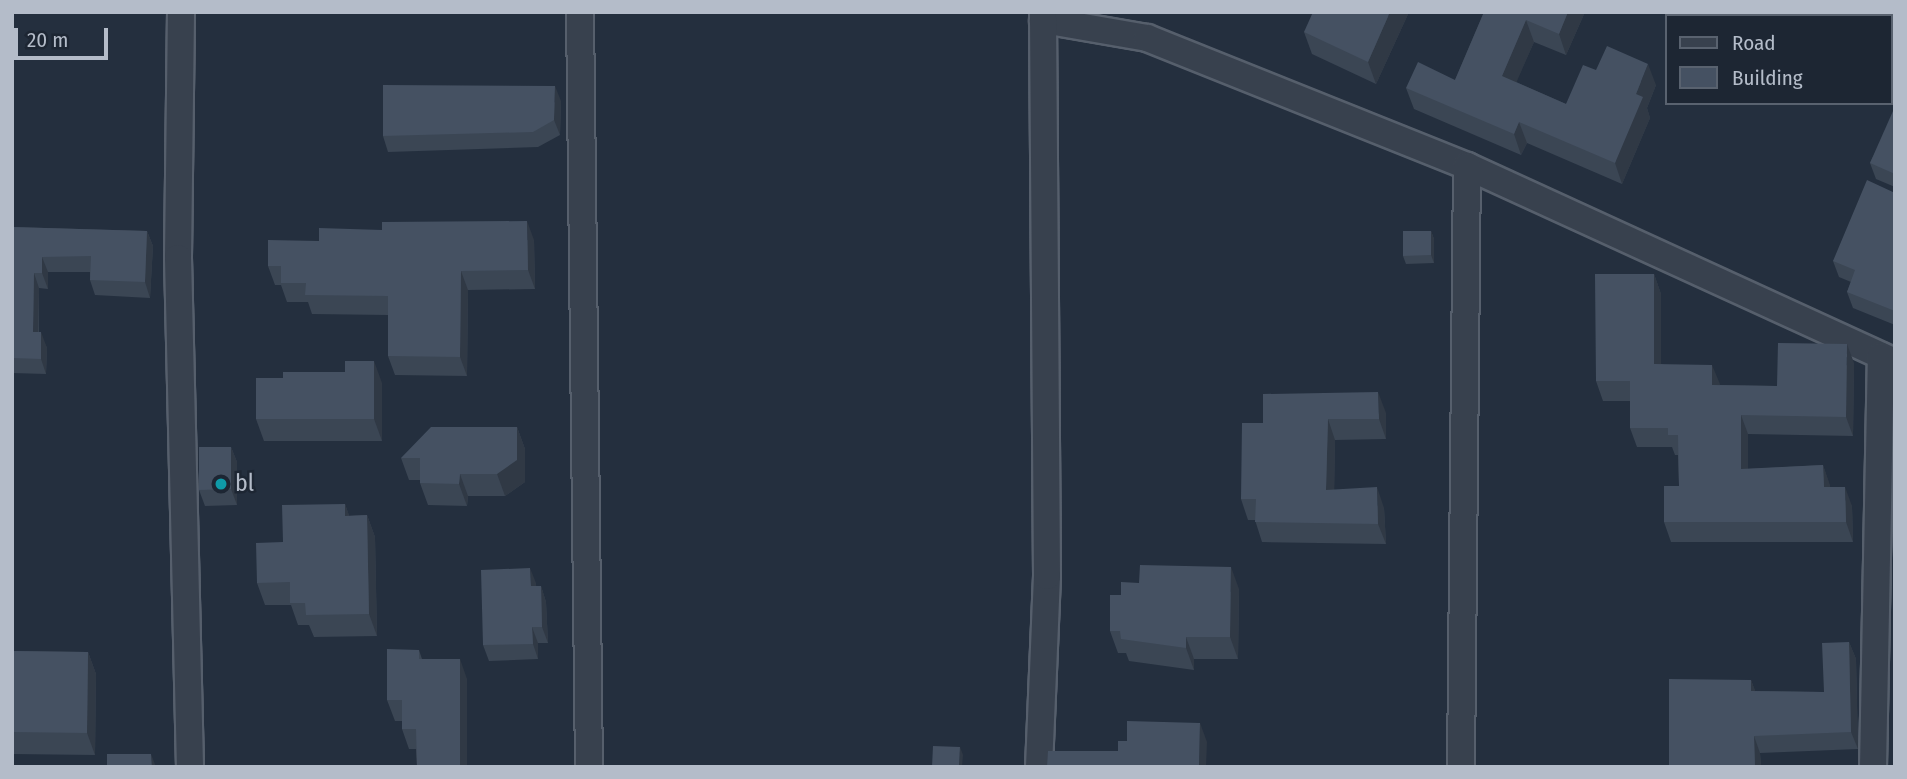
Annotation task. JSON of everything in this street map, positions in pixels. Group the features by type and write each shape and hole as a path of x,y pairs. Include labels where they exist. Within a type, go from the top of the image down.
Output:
{"street":[{"path":"181,12 178,258 190,767"},
{"path":"580,12 589,767"},
{"path":"1039,767 1047,576 1043,16 1147,38 1310,108 1467,166 1888,359 1873,767"},
{"path":"1461,767 1467,166"}],"building":[{"path":"1313,12 1390,12 1368,62 1304,32"},
{"path":"1484,12 1568,12 1559,34 1526,20 1502,76 1566,104 1583,65 1596,70 1607,46 1648,64 1636,94 1643,97 1615,163 1519,122 1514,134 1406,88 1418,62 1455,80"},
{"path":"383,85 555,86 554,120 533,132 383,136"},
{"path":"1895,111 1895,174 1870,163"},
{"path":"1867,180 1895,193 1895,311 1847,292 1855,270 1833,261"},
{"path":"527,221 528,270 461,271 460,357 388,356 388,296 305,295 306,283 281,283 281,266 268,266 268,240 319,241 319,228 382,230 382,222"},
{"path":"12,227 147,231 145,282 90,280 91,256 42,257 42,273 34,273 33,332 41,332 41,359 12,358"},
{"path":"1403,231 1431,231 1431,255 1403,256"},
{"path":"1595,274 1654,274 1654,364 1712,365 1712,385 1777,386 1778,343 1847,344 1846,417 1741,415 1741,469 1823,465 1824,487 1845,487 1846,522 1664,522 1664,486 1679,486 1678,435 1668,435 1668,428 1630,428 1630,381 1596,381"},
{"path":"345,361 374,361 374,419 256,419 256,378 283,378 283,372 345,372"},
{"path":"1378,392 1379,419 1328,419 1326,490 1377,487 1378,524 1255,522 1256,499 1241,499 1242,423 1263,423 1263,394"},
{"path":"431,427 517,427 517,460 497,474 460,474 459,484 420,483 420,458 401,458"},
{"path":"199,447 231,447 231,489 199,490"},
{"path":"345,504 345,516 367,515 369,614 306,615 305,603 290,603 290,582 257,583 256,543 283,542 282,505"},
{"path":"1140,565 1231,567 1230,637 1186,637 1186,648 1121,639 1120,631 1110,631 1110,595 1121,595 1121,582 1139,583"},
{"path":"530,568 531,586 541,586 542,627 532,627 533,644 483,645 481,570"},
{"path":"1849,642 1851,732 1754,736 1755,767 1669,767 1669,679 1751,680 1751,691 1824,692 1822,643"},
{"path":"387,649 419,650 419,659 460,659 460,767 417,767 416,729 402,729 402,700 387,700"},
{"path":"12,651 88,652 87,733 12,732"},
{"path":"1127,721 1200,723 1199,767 1047,767 1048,751 1118,751 1118,741 1127,741"},
{"path":"933,746 960,747 959,767 932,767"},
{"path":"107,754 151,754 152,767 107,767"}],"place":[{"name":"bl","path":"221,484"}]}
